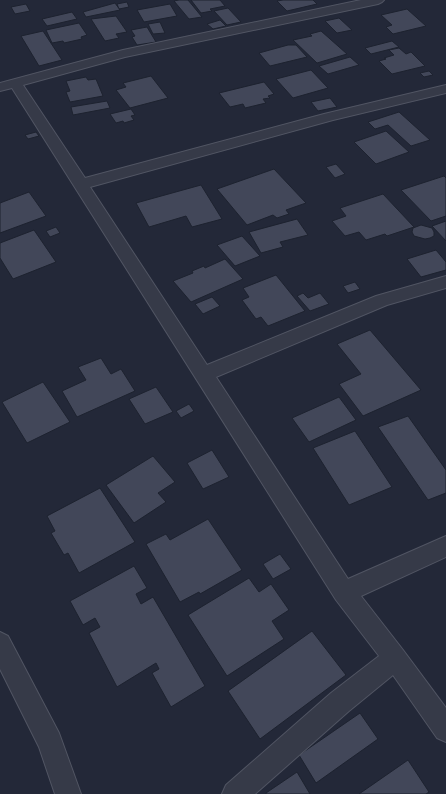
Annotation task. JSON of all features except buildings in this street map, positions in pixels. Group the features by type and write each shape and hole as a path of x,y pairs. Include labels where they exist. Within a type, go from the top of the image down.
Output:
{"street":[{"path":"378,0 123,54 8,85 82,184 131,263 344,592 395,658 446,729"},
{"path":"82,184 329,117 446,89"},
{"path":"204,374 382,300 446,282"},
{"path":"344,592 446,546"},
{"path":"0,644 50,742 68,794"},
{"path":"235,794 340,702 395,658"}]}
